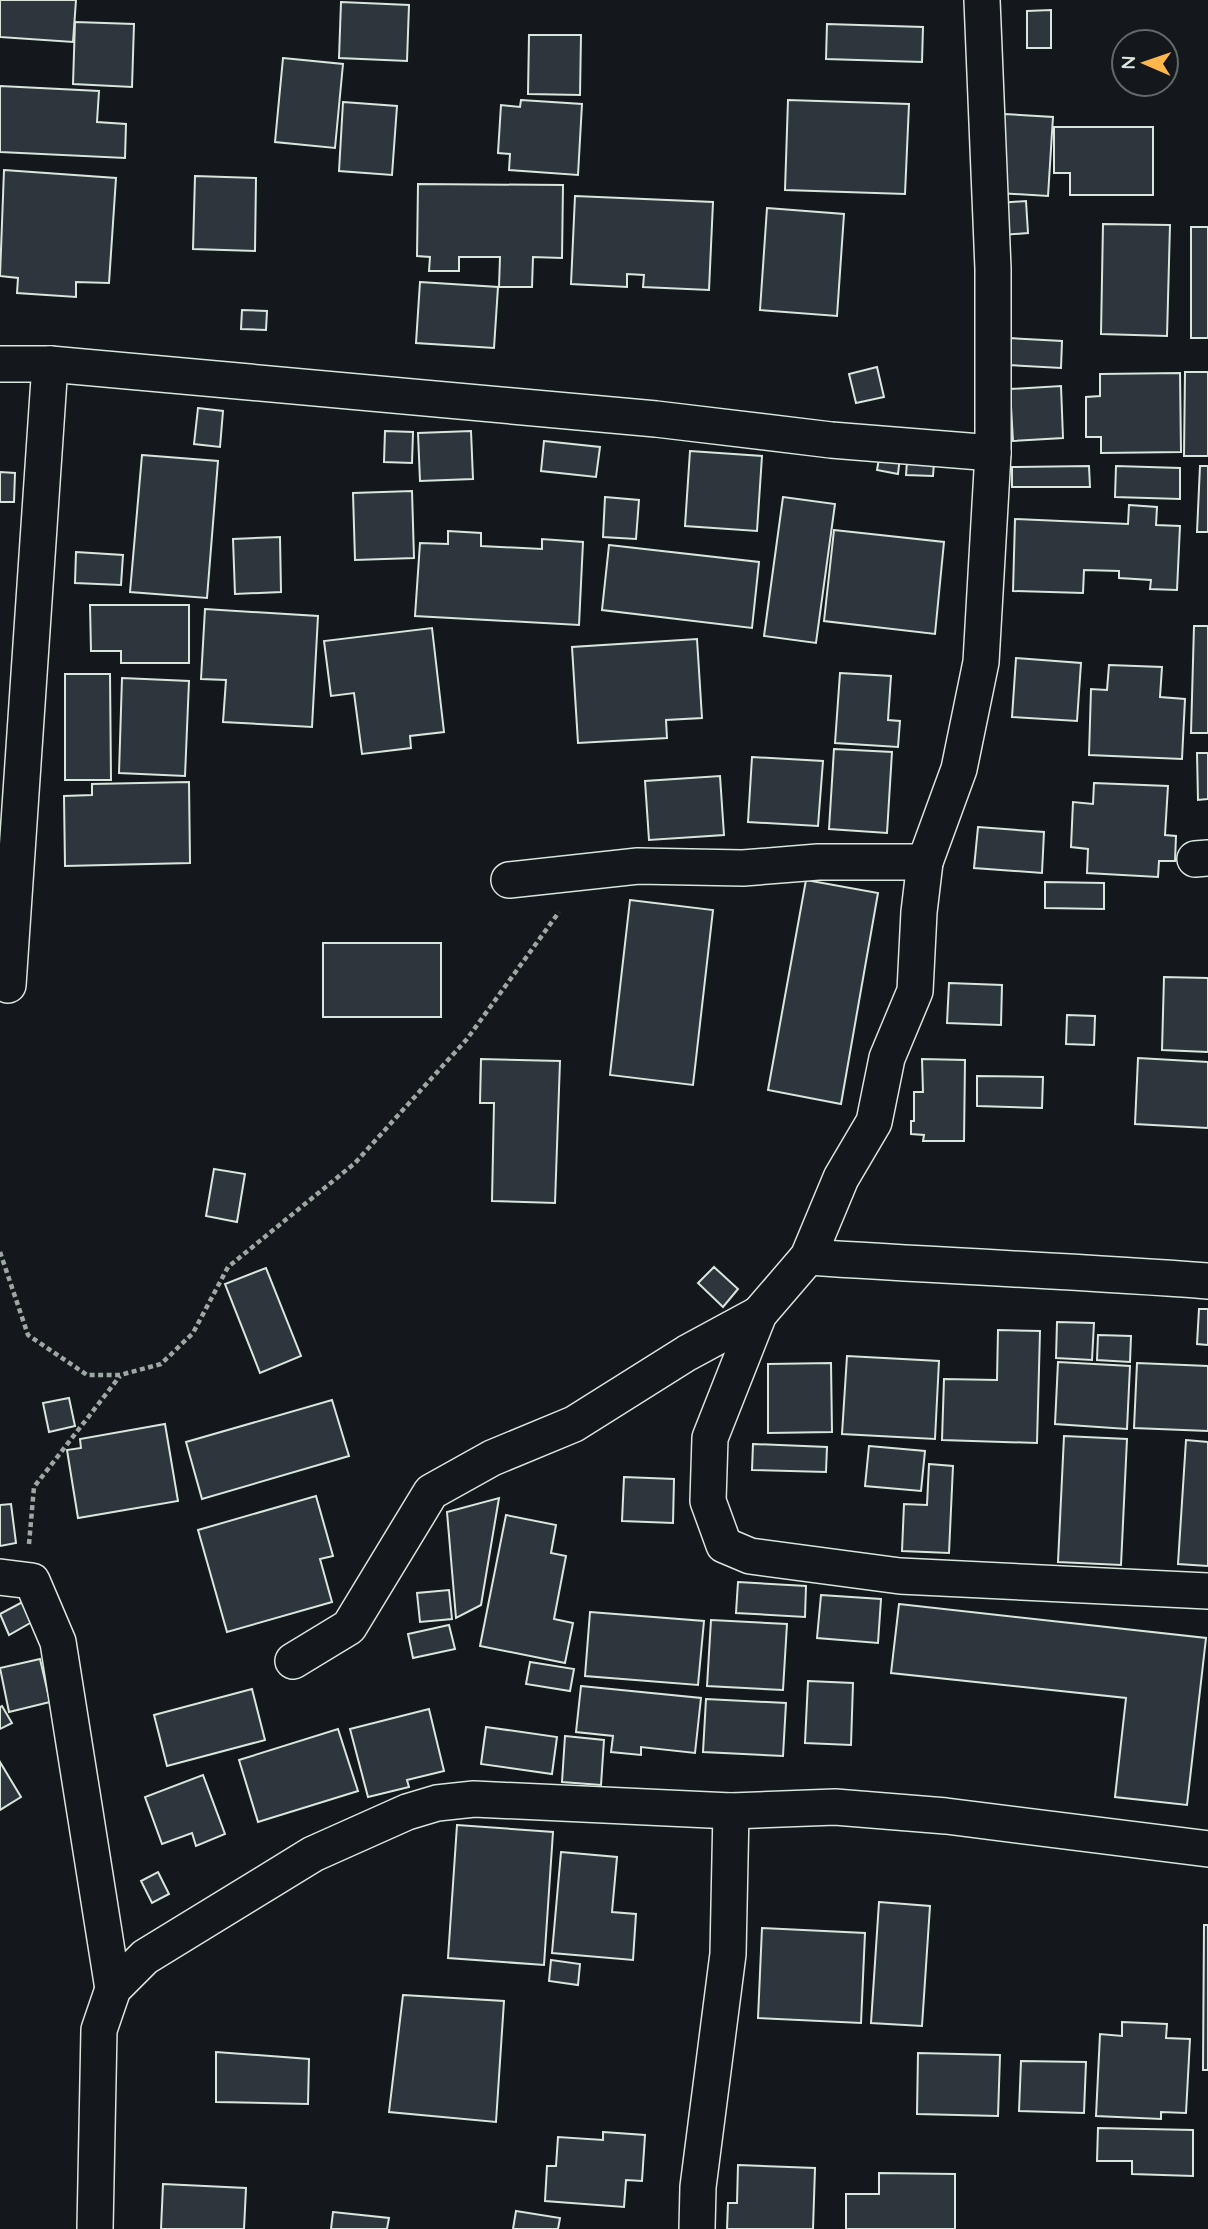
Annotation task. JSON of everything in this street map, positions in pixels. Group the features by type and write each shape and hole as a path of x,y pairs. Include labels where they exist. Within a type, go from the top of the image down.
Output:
{"street":[{"path":"982,0 993,269 993,453 982,662 959,769 925,862 919,912 915,991 887,1058 874,1122 841,1178 808,1256 759,1314 710,1438 708,1501 724,1545 750,1556 900,1576 1208,1591"},
{"path":"0,364 50,364 629,416 831,440 993,453"},
{"path":"8,985 50,364"},
{"path":"509,880 638,866 743,868 818,862 925,862"},
{"path":"808,1256 1208,1281"},
{"path":"293,1661 349,1627 431,1492 492,1458 574,1424 687,1353 759,1314"},
{"path":"16,1579 58,1642 113,1989"},
{"path":"94,2229 99,2030 113,1989 145,1957 313,1854 407,1812 437,1803 474,1799 731,1811 849,1808 946,1816 1208,1849"},
{"path":"697,2229 698,2187 728,1954 731,1811"}],"path":[{"path":"0,1252 28,1335 87,1375 120,1375 161,1364 193,1333 228,1267 355,1163 467,1039 590,873"},
{"path":"16,1579 29,1538 34,1487 120,1375"}],"building":[{"path":"0,0 76,0 73,42 0,37"},
{"path":"341,2 409,5 407,61 339,58"},
{"path":"1051,10 1051,48 1027,48 1027,11"},
{"path":"75,22 134,24 132,87 73,84"},
{"path":"827,24 923,27 922,62 826,59"},
{"path":"529,35 581,35 580,95 528,94"},
{"path":"283,58 343,64 335,148 275,142"},
{"path":"0,86 99,91 97,122 126,124 125,158 0,152"},
{"path":"521,100 582,104 578,175 509,170 510,154 498,153 501,105 520,107"},
{"path":"788,100 909,104 905,194 785,190"},
{"path":"343,102 397,106 392,175 339,171"},
{"path":"1004,114 1053,117 1048,196 999,193"},
{"path":"1054,127 1153,127 1153,195 1070,195 1070,173 1054,173"},
{"path":"4,170 116,178 109,283 76,282 76,297 17,293 18,278 0,276"},
{"path":"195,176 256,178 255,251 193,249"},
{"path":"418,184 563,185 562,258 533,257 532,287 499,287 500,257 459,257 459,271 429,271 430,257 417,256"},
{"path":"575,196 713,202 709,290 643,287 644,275 627,274 627,287 571,284"},
{"path":"1026,201 1028,233 1002,235 999,203"},
{"path":"767,208 844,214 837,316 760,310"},
{"path":"1103,224 1170,225 1167,336 1101,334"},
{"path":"1191,227 1208,227 1208,338 1191,338"},
{"path":"420,282 498,287 494,348 416,343"},
{"path":"242,310 267,311 266,330 241,329"},
{"path":"1009,338 1062,341 1061,368 1007,365"},
{"path":"877,367 884,397 856,403 849,374"},
{"path":"1185,372 1208,372 1208,456 1184,456"},
{"path":"1180,373 1181,452 1101,453 1101,437 1086,437 1086,397 1100,396 1100,374"},
{"path":"1061,386 1063,438 1013,441 1010,389"},
{"path":"198,408 223,411 220,447 194,444"},
{"path":"385,431 413,432 412,463 384,462"},
{"path":"471,431 473,479 420,481 418,433"},
{"path":"544,441 600,447 596,477 541,471"},
{"path":"908,448 935,449 933,476 906,475"},
{"path":"690,451 762,456 757,531 685,526"},
{"path":"880,453 900,456 898,474 877,470"},
{"path":"142,455 218,461 207,598 130,592"},
{"path":"1089,466 1090,487 1012,487 1012,467"},
{"path":"1116,466 1180,468 1180,499 1115,497"},
{"path":"1200,466 1208,466 1208,532 1197,532"},
{"path":"0,472 15,473 14,502 0,502"},
{"path":"412,491 414,558 355,560 353,493"},
{"path":"605,497 639,500 636,539 603,537"},
{"path":"783,497 835,504 816,643 764,636"},
{"path":"1129,505 1157,507 1156,525 1180,526 1177,590 1150,589 1151,580 1119,578 1119,571 1084,570 1083,593 1013,591 1015,519 1128,524"},
{"path":"834,530 944,542 935,634 824,621"},
{"path":"448,531 481,533 481,546 542,549 542,539 583,542 579,625 415,616 420,543 448,544"},
{"path":"280,537 281,592 235,594 233,539"},
{"path":"609,545 759,562 752,628 602,610"},
{"path":"76,552 123,555 121,585 75,583"},
{"path":"90,605 189,605 189,663 121,663 121,651 91,651"},
{"path":"205,609 318,616 312,727 223,722 226,680 201,679"},
{"path":"1194,626 1208,626 1208,733 1191,733"},
{"path":"432,628 444,732 410,736 411,748 362,754 354,693 331,696 324,641"},
{"path":"697,639 702,718 666,720 667,738 578,743 572,647"},
{"path":"1016,658 1081,663 1077,721 1012,717"},
{"path":"1109,665 1162,667 1160,697 1185,699 1182,759 1089,755 1091,689 1107,690"},
{"path":"840,673 891,676 888,720 900,721 898,747 835,743"},
{"path":"65,674 110,674 111,780 65,780"},
{"path":"122,678 189,681 185,776 119,773"},
{"path":"834,749 892,752 887,833 829,829"},
{"path":"1197,753 1208,753 1208,799 1198,800"},
{"path":"752,757 823,761 818,826 748,822"},
{"path":"720,776 724,835 649,840 645,781"},
{"path":"189,782 190,863 65,866 64,796 92,795 92,784"},
{"path":"1094,783 1168,786 1165,835 1176,836 1175,861 1159,861 1158,877 1087,873 1088,849 1071,847 1073,802 1093,804"},
{"path":"978,827 1044,832 1042,873 974,868"},
{"path":"806,880 878,893 841,1104 768,1090"},
{"path":"1045,882 1104,883 1104,909 1045,908"},
{"path":"630,900 713,910 693,1085 610,1075"},
{"path":"323,943 441,943 441,1017 323,1017"},
{"path":"1164,977 1208,978 1208,1052 1162,1050"},
{"path":"949,983 1002,985 1001,1025 947,1023"},
{"path":"1067,1015 1095,1016 1094,1045 1066,1044"},
{"path":"1138,1058 1208,1062 1208,1128 1135,1124"},
{"path":"481,1059 560,1061 555,1203 492,1201 494,1103 480,1103"},
{"path":"922,1059 965,1060 964,1141 923,1141 924,1135 911,1134 914,1092 923,1092"},
{"path":"977,1076 1043,1077 1042,1108 977,1106"},
{"path":"214,1169 245,1174 237,1222 206,1216"},
{"path":"714,1267 738,1289 723,1307 698,1283"},
{"path":"266,1268 301,1356 260,1373 225,1284"},
{"path":"1199,1309 1208,1309 1208,1345 1197,1344"},
{"path":"1057,1322 1094,1323 1092,1360 1056,1358"},
{"path":"998,1330 1040,1331 1037,1443 942,1440 944,1379 997,1380"},
{"path":"1098,1335 1131,1336 1130,1362 1097,1360"},
{"path":"847,1356 939,1361 935,1439 842,1434"},
{"path":"1058,1362 1130,1366 1127,1429 1055,1424"},
{"path":"831,1363 832,1432 768,1433 768,1364"},
{"path":"1137,1363 1208,1366 1208,1431 1134,1428"},
{"path":"69,1398 75,1426 49,1432 43,1403"},
{"path":"332,1400 349,1456 202,1499 186,1442"},
{"path":"165,1424 178,1501 78,1518 67,1450 81,1448 80,1439"},
{"path":"1064,1436 1127,1439 1121,1565 1058,1562"},
{"path":"1186,1440 1208,1442 1208,1566 1178,1564"},
{"path":"753,1444 827,1447 826,1472 752,1470"},
{"path":"869,1446 925,1451 921,1491 865,1486"},
{"path":"929,1464 953,1466 949,1553 902,1551 904,1504 927,1505"},
{"path":"624,1477 674,1479 673,1523 622,1521"},
{"path":"316,1496 333,1556 320,1559 332,1602 227,1632 198,1530"},
{"path":"499,1498 481,1605 456,1618 447,1512"},
{"path":"11,1504 16,1543 0,1546 0,1505"},
{"path":"506,1515 556,1525 551,1553 566,1556 554,1619 573,1623 565,1663 480,1646"},
{"path":"738,1582 806,1586 805,1617 736,1613"},
{"path":"449,1590 452,1619 420,1622 417,1593"},
{"path":"821,1595 881,1599 878,1643 817,1638"},
{"path":"28,1599 39,1618 9,1635 0,1614"},
{"path":"899,1604 1206,1638 1187,1805 1115,1797 1126,1698 891,1673"},
{"path":"590,1612 704,1621 698,1685 585,1676"},
{"path":"711,1620 787,1624 783,1690 707,1686"},
{"path":"449,1625 455,1649 413,1658 408,1634"},
{"path":"40,1659 50,1702 9,1712 0,1668"},
{"path":"530,1662 574,1669 570,1691 526,1684"},
{"path":"808,1681 853,1683 851,1745 805,1743"},
{"path":"581,1686 701,1698 695,1753 641,1747 641,1755 611,1752 613,1736 576,1732"},
{"path":"252,1689 265,1740 167,1766 154,1715"},
{"path":"706,1699 786,1703 783,1756 703,1752"},
{"path":"2,1706 12,1723 0,1729 0,1707"},
{"path":"429,1709 444,1771 407,1780 409,1787 368,1797 350,1729"},
{"path":"486,1727 557,1737 552,1774 481,1764"},
{"path":"338,1729 358,1791 258,1822 239,1760"},
{"path":"565,1736 604,1740 601,1785 562,1782"},
{"path":"0,1762 21,1797 0,1810"},
{"path":"203,1775 225,1834 196,1846 192,1833 162,1844 145,1797"},
{"path":"457,1825 553,1832 544,1965 448,1958"},
{"path":"561,1852 617,1857 612,1912 636,1914 633,1960 552,1953"},
{"path":"158,1872 169,1894 152,1903 141,1881"},
{"path":"879,1902 930,1906 922,2026 871,2023"},
{"path":"1204,1925 1208,1925 1208,2070 1203,2070"},
{"path":"762,1928 865,1933 861,2023 758,2018"},
{"path":"551,1960 580,1964 578,1985 549,1981"},
{"path":"403,1995 504,2001 496,2122 389,2112"},
{"path":"1122,2022 1167,2024 1166,2038 1190,2039 1186,2113 1161,2112 1161,2119 1096,2116 1100,2034 1122,2036"},
{"path":"216,2052 309,2059 308,2104 216,2102"},
{"path":"918,2053 1000,2055 998,2116 917,2114"},
{"path":"1021,2061 1086,2062 1084,2113 1019,2111"},
{"path":"1098,2128 1193,2130 1193,2176 1132,2174 1132,2161 1097,2161"},
{"path":"603,2132 645,2135 642,2181 626,2180 624,2207 545,2201 547,2166 556,2166 558,2137 603,2140"},
{"path":"738,2165 815,2168 813,2229 727,2229 728,2203 737,2203"},
{"path":"879,2173 955,2174 955,2229 846,2229 846,2194 879,2194"},
{"path":"163,2184 246,2188 244,2229 161,2229"},
{"path":"516,2211 560,2218 558,2229 513,2229"},
{"path":"333,2212 389,2218 387,2229 331,2229"}]}
